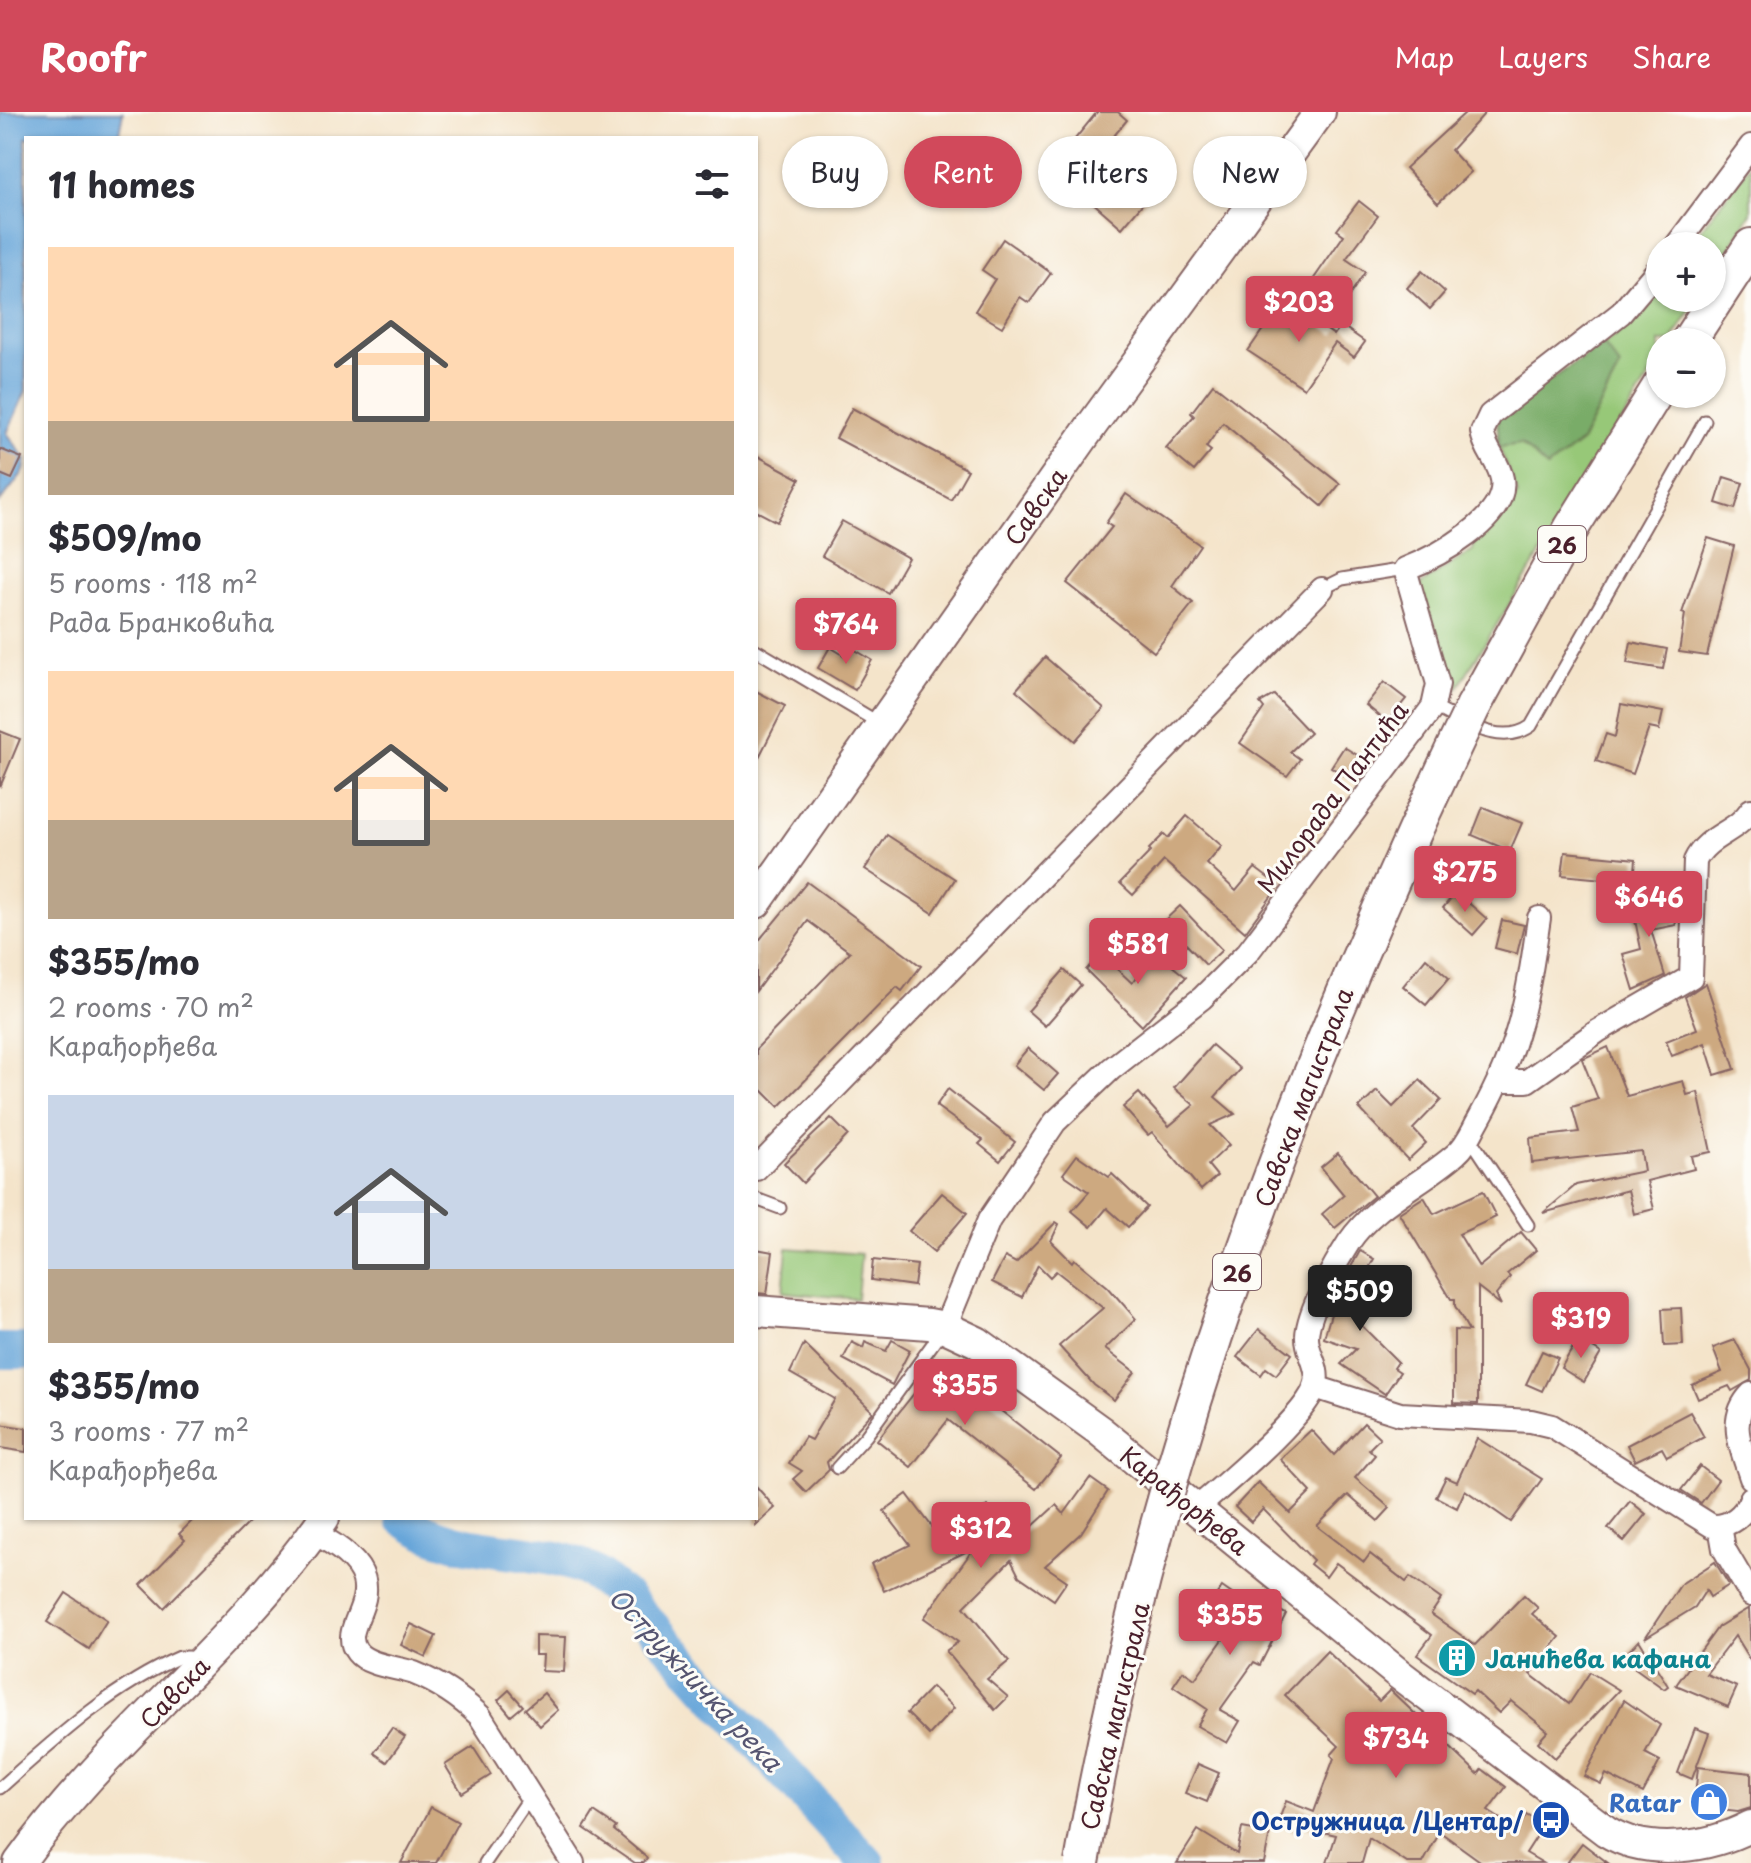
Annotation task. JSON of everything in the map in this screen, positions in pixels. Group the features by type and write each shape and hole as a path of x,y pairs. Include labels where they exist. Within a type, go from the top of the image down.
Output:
{"main road":[{"path":"1698,328 1748,262"},
{"name":"Савска магистрала","path":"1082,1863 1136,1613 1179,1456 1239,1266 1339,1001 1405,848 1473,707 1572,527 1646,408"}],"street":[{"name":"Савска","path":"758,900 880,723 1320,112"},
{"path":"1686,232 1751,146"},
{"path":"1405,569 1461,538 1498,503 1502,482 1482,432 1490,415 1621,313 1646,284"},
{"name":"Милорада Пантића","path":"945,1327 989,1220 1055,1122 1111,1069 1202,998 1248,952 1433,707 1438,684 1405,569"},
{"path":"758,1167 1322,589"},
{"path":"1501,1081 1527,1081 1598,1031 1691,977 1695,861 1703,846 1742,822 1751,810"},
{"path":"1196,1509 1283,1428 1315,1387 1316,1372 1307,1335 1325,1287 1350,1242 1387,1203 1455,1156 1470,1138 1501,1081 1524,1019 1539,918"},
{"name":"Карађорђева","path":"758,1311 945,1327 977,1342 1196,1509 1400,1675 1606,1831 1652,1855"},
{"path":"1315,1387 1400,1414 1531,1421 1552,1426 1616,1463 1705,1523 1720,1526 1749,1507"},
{"path":"1751,1394 1738,1413 1736,1425 1751,1478"},
{"name":"Савска","path":"19,1863 77,1791 200,1667 319,1525"},
{"path":"319,1525 366,1580 365,1602 352,1639 360,1657 415,1674 464,1700 480,1716 573,1863"},
{"path":"1720,1526 1724,1549 1751,1595"},
{"path":"1652,1855 1715,1840 1749,1827"}],"lane":[{"path":"1433,707 1494,735 1509,735 1531,726 1705,421"},
{"path":"1322,589 1342,579 1405,569"},
{"path":"758,651 880,723"},
{"path":"1470,1138 1528,1225"},
{"path":"758,1200 780,1208"},
{"path":"837,1468 866,1436 945,1327"},
{"path":"0,1788 64,1731 151,1670 180,1657 188,1657 200,1667"},
{"path":"485,1863 530,1797"}],"green space":[{"path":"1751,164 1751,213 1726,255 1726,232 1699,232"},
{"path":"1646,304 1646,312 1690,312 1680,328 1646,328 1646,383 1457,689 1418,586 1473,550 1476,539 1518,494 1499,447 1497,417 1606,343"},
{"path":"1603,344 1620,367 1581,442 1547,468 1521,444 1499,447 1497,417"},
{"path":"787,1248 861,1254 857,1299 783,1292"}],"water":[{"path":"0,112 123,112 118,136 24,136 24,395 7,433 24,457 24,471 0,502"}],"building":[{"path":"1097,112 1118,112 1127,120 1114,136 1077,136"},
{"path":"1466,112 1486,112 1451,150 1471,172 1438,203 1405,168"},
{"path":"1359,201 1378,216 1346,259 1365,272 1345,302 1313,280 1344,235 1337,230"},
{"path":"1099,208 1139,208 1122,228"},
{"path":"1003,239 1051,273 1029,303 1020,297 1002,327 975,311 995,279 982,270"},
{"path":"1422,271 1445,292 1430,309 1407,288"},
{"path":"1284,299 1334,335 1341,325 1365,342 1354,357 1335,343 1304,388 1248,351"},
{"path":"1213,384 1340,484 1322,506 1223,423 1206,447 1211,451 1194,471 1166,448 1194,416 1191,413"},
{"path":"852,408 968,470 951,500 836,438"},
{"path":"0,449 22,458 12,479 0,474"},
{"path":"758,456 800,479 777,522 758,512"},
{"path":"1724,477 1743,483 1735,509 1716,503"},
{"path":"1126,494 1200,545 1172,586 1193,603 1154,652 1067,583 1112,527 1106,523"},
{"path":"842,521 908,558 888,593 822,556"},
{"path":"1708,538 1734,546 1707,656 1679,652 1685,614 1682,613"},
{"path":"1631,642 1667,649 1663,669 1627,663"},
{"path":"830,647 845,656 850,647 872,660 855,690 818,668"},
{"path":"1045,657 1104,708 1075,741 1016,690"},
{"path":"1384,682 1406,699 1387,722 1366,705"},
{"path":"758,692 785,706 758,759"},
{"path":"1274,695 1310,733 1290,752 1300,759 1287,776 1240,743 1264,708 1260,703"},
{"path":"1621,704 1663,712 1659,730 1649,728 1633,774 1596,761 1606,734 1615,737"},
{"path":"0,731 20,739 0,787"},
{"path":"1344,747 1372,764 1358,784 1331,767"},
{"path":"1483,807 1522,823 1510,851 1472,835"},
{"path":"1187,816 1222,846 1207,864 1236,891 1255,868 1279,886 1245,932 1164,861 1133,895 1120,883 1164,834 1168,838"},
{"path":"887,835 955,879 933,913 865,869"},
{"path":"1565,852 1636,859 1634,882 1562,875"},
{"path":"807,882 921,966 902,991 897,987 779,1107 758,1086 758,1047 850,952 808,921 758,988 758,942"},
{"path":"1456,892 1487,919 1473,935 1443,908"},
{"path":"1670,893 1676,925 1651,930 1665,976 1634,990 1623,954 1641,949 1631,901"},
{"path":"1180,906 1222,950 1206,965 1164,921"},
{"path":"1502,920 1524,925 1517,954 1495,948"},
{"path":"1156,953 1186,977 1142,1026 1086,970 1101,954 1132,983"},
{"path":"1426,958 1449,978 1426,1005 1403,986"},
{"path":"1064,970 1081,985 1045,1026 1028,1011"},
{"path":"1706,983 1735,1069 1715,1075 1705,1043 1672,1056 1666,1041 1697,1029 1685,997"},
{"path":"1212,1045 1240,1069 1215,1097 1235,1114 1210,1125 1229,1145 1208,1165 1217,1176 1201,1190 1152,1132 1148,1135 1123,1107 1139,1093 1169,1126 1194,1105 1174,1088"},
{"path":"1608,1047 1627,1096 1683,1081 1687,1095 1698,1092 1711,1152 1691,1156 1694,1169 1647,1181 1654,1209 1634,1214 1628,1190 1543,1213 1576,1185 1644,1171 1641,1151 1532,1163 1530,1138 1579,1132 1572,1107 1598,1099 1582,1059"},
{"path":"1028,1048 1058,1074 1044,1090 1014,1065"},
{"path":"1420,1080 1441,1100 1413,1129 1426,1143 1408,1160 1359,1108 1377,1091 1393,1107"},
{"path":"948,1089 1015,1142 1000,1161 979,1144 983,1140 936,1106"},
{"path":"831,1118 848,1135 803,1183 784,1163"},
{"path":"1338,1153 1374,1196 1335,1228 1322,1214 1344,1195 1321,1167"},
{"path":"1077,1155 1109,1177 1112,1174 1147,1207 1128,1227 1107,1208 1091,1227 1072,1211 1089,1192 1063,1174"},
{"path":"1483,1191 1496,1217 1459,1234 1479,1267 1521,1232 1536,1250 1507,1274 1510,1277 1496,1295 1501,1305 1478,1287 1478,1404 1454,1403 1454,1330 1469,1331 1455,1306 1455,1299 1451,1299 1399,1213 1424,1197 1434,1214"},
{"path":"942,1193 967,1213 934,1252 909,1231"},
{"path":"1056,1222 1059,1224 1051,1241 1072,1262 1074,1259 1108,1287 1136,1319 1105,1349 1135,1372 1114,1400 1094,1385 1059,1346 1103,1308 1056,1271 1050,1277 1038,1265 1022,1297 992,1282 1005,1257 1016,1263"},
{"path":"758,1249 773,1252 767,1294 758,1293"},
{"path":"1360,1251 1374,1259 1346,1309 1357,1313 1355,1319 1398,1362 1394,1368 1400,1372 1385,1394 1341,1364 1356,1349 1324,1338 1338,1290"},
{"path":"873,1260 917,1265 914,1286 871,1280"},
{"path":"1681,1308 1683,1345 1664,1346 1662,1309"},
{"path":"1259,1329 1292,1354 1276,1375 1266,1368 1261,1375 1237,1357"},
{"path":"1578,1339 1601,1353 1584,1382 1561,1368"},
{"path":"892,1340 910,1350 892,1385 843,1359 852,1342 863,1348 865,1342 886,1351"},
{"path":"1735,1340 1751,1370 1751,1380 1732,1391 1729,1386 1698,1399 1692,1385 1722,1372 1713,1348"},
{"path":"804,1344 873,1412 827,1462 829,1470 806,1492 793,1479 802,1471 789,1463 805,1437 811,1440 835,1399 790,1373"},
{"path":"1542,1351 1558,1358 1542,1391 1526,1384"},
{"path":"939,1362 1061,1458 1036,1489 948,1420 911,1467 877,1440"},
{"path":"1690,1412 1704,1437 1667,1457 1662,1448 1635,1461 1627,1445"},
{"path":"1364,1423 1380,1438 1369,1449 1375,1455 1355,1478 1390,1508 1378,1521 1348,1495 1317,1526 1364,1562 1370,1554 1406,1582 1410,1577 1441,1599 1431,1614 1475,1645 1524,1595 1538,1608 1532,1614 1560,1637 1530,1674 1569,1704 1590,1672 1619,1690 1555,1758 1538,1742 1548,1731 1511,1701 1499,1713 1475,1691 1472,1694 1417,1655 1432,1635 1336,1563 1326,1577 1310,1564 1313,1560 1263,1509 1251,1522 1235,1507 1258,1482 1290,1513 1311,1492 1280,1459 1311,1430 1334,1455"},
{"path":"0,1424 24,1428 24,1452 0,1448"},
{"path":"1477,1438 1542,1479 1511,1522 1465,1490 1457,1508 1436,1497 1446,1477 1457,1482"},
{"path":"1700,1466 1718,1480 1701,1503 1681,1490"},
{"path":"1090,1478 1108,1491 1081,1533 1045,1566 1067,1581 1054,1600 1019,1576 1011,1560 964,1607 1009,1661 987,1679 1008,1697 995,1710 946,1651 958,1642 924,1618 974,1548 884,1591 871,1564 910,1545 884,1511 907,1494 933,1528 988,1506 1003,1543 1032,1527 1056,1505 1064,1514"},
{"path":"758,1488 775,1508 756,1525 758,1520"},
{"path":"1630,1501 1646,1514 1624,1541 1608,1528"},
{"path":"193,1520 251,1520 164,1608 141,1585 185,1540 179,1534"},
{"path":"1715,1562 1729,1585 1710,1597 1706,1590 1695,1607 1645,1638 1681,1584"},
{"path":"1222,1587 1252,1608 1256,1599 1286,1614 1260,1665 1254,1662 1220,1710 1240,1721 1227,1743 1197,1726 1207,1709 1173,1686 1183,1671 1195,1679 1224,1638 1199,1619"},
{"path":"66,1593 107,1620 89,1649 47,1622"},
{"path":"1749,1608 1751,1662 1735,1636 1706,1674 1737,1687 1728,1707 1676,1685 1718,1627"},
{"path":"411,1624 436,1636 426,1657 401,1645"},
{"path":"535,1636 566,1637 564,1672 542,1671 543,1655 535,1655"},
{"path":"1639,1640 1668,1686 1664,1689 1635,1668 1637,1664 1626,1654"},
{"path":"1327,1651 1379,1701 1390,1690 1478,1774 1482,1769 1506,1787 1488,1811 1517,1830 1526,1815 1544,1825 1526,1853 1543,1863 1483,1863 1440,1832 1423,1863 1407,1863 1369,1838 1362,1863 1327,1863 1336,1835 1298,1826 1296,1832 1277,1825 1286,1801 1314,1812 1334,1758 1331,1755 1339,1746 1285,1695"},
{"path":"932,1687 954,1708 929,1735 907,1713"},
{"path":"509,1690 523,1706 511,1716 498,1700"},
{"path":"544,1693 558,1710 540,1726 525,1709"},
{"path":"1624,1700 1660,1725 1645,1753 1660,1761 1643,1793 1606,1774 1601,1784 1584,1776"},
{"path":"392,1728 405,1737 387,1762 374,1753"},
{"path":"1695,1728 1709,1733 1692,1779 1678,1773"},
{"path":"473,1747 491,1775 462,1793 445,1765"},
{"path":"1198,1764 1219,1773 1207,1802 1185,1793"},
{"path":"1698,1767 1751,1773 1751,1808 1738,1812 1694,1807"},
{"path":"431,1807 458,1822 436,1863 401,1863"},
{"path":"594,1812 616,1827 614,1830 647,1858 643,1863 635,1863 584,1828"},
{"path":"1242,1828 1270,1833 1264,1863 1177,1863 1198,1830 1237,1854"},
{"path":"1582,1843 1608,1863 1567,1863"}],"waterway":[{"name":"Остружничка река","path":"0,1351 24,1351"},
{"name":"Остружничка река","path":"406,1520 444,1539 558,1560 586,1568 597,1576 625,1597 867,1863"}],"place":[{"name":"Јанићева кафана","path":"1457,1658"},
{"name":"Ratar","path":"1709,1802"},
{"name":"Остружница /Центар/","path":"1551,1820"}]}
